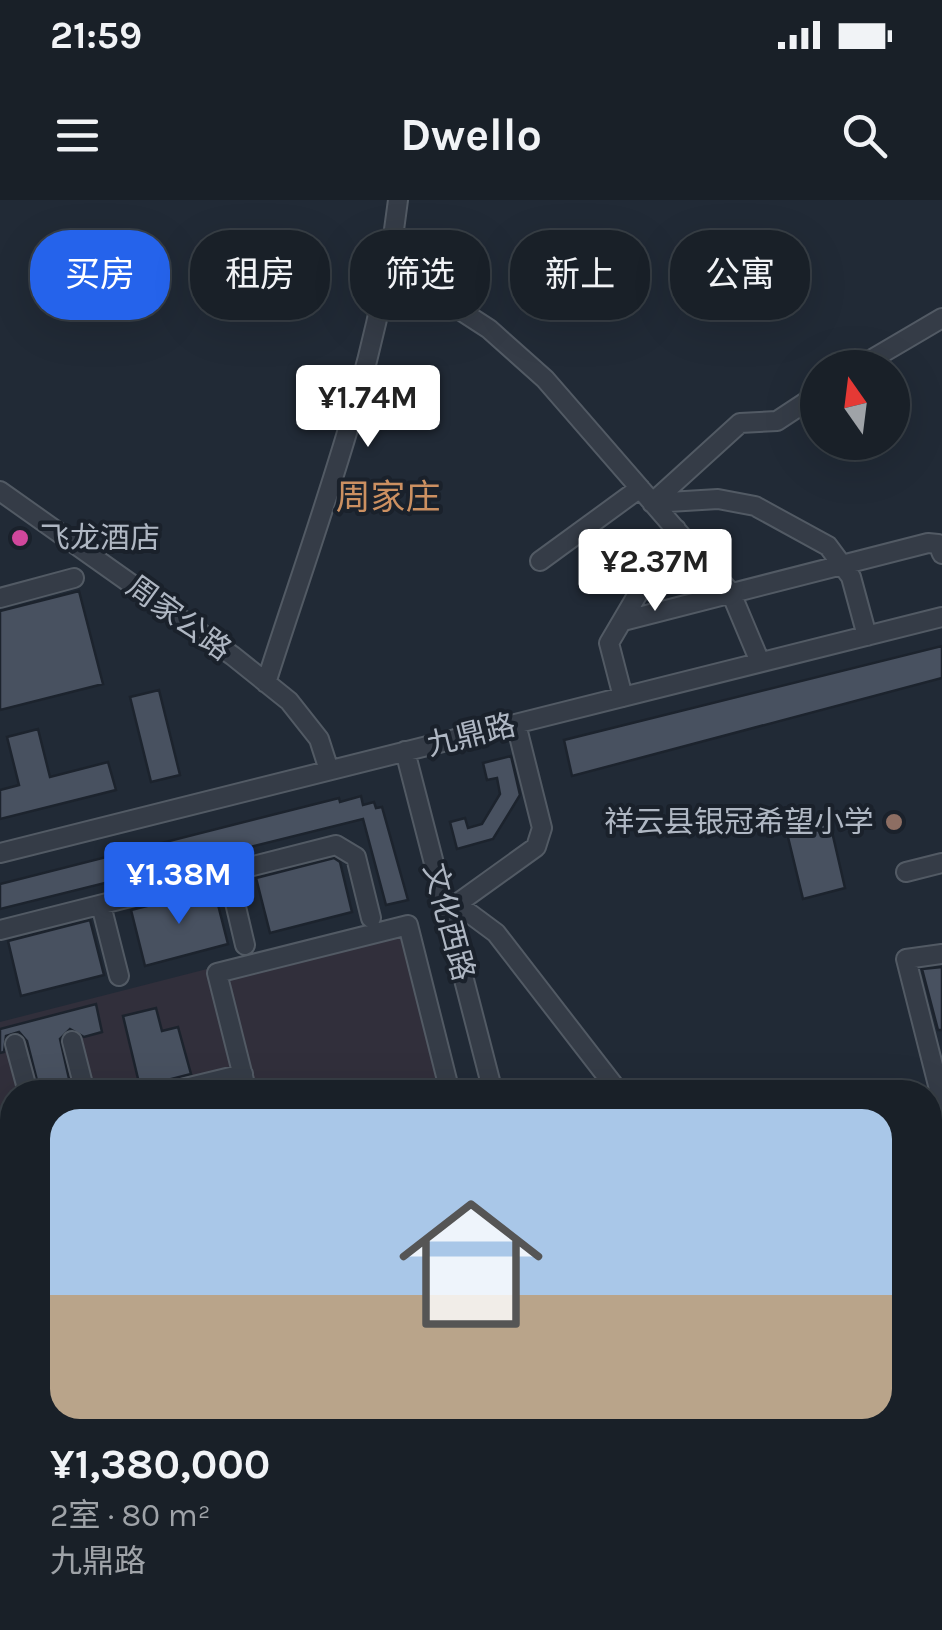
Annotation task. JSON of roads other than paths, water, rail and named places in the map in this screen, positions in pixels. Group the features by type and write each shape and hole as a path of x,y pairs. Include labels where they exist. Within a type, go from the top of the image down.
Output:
{"street":[{"path":"394,230 398,200"},
{"path":"888,350 942,318"},
{"path":"266,683 346,442 377,320"},
{"path":"474,320 545,379 731,593 760,662"},
{"path":"540,561 646,495 740,423 777,421 800,406"},
{"name":"周家公路","path":"0,491 266,683 313,730 329,770"},
{"path":"646,495 718,499 755,506 828,546 844,564 867,636"},
{"path":"623,696 609,643 676,529"},
{"path":"623,620 928,543 938,544 942,554"},
{"path":"0,598 74,578"},
{"name":"九鼎路","path":"0,853 942,617"},
{"path":"446,911 536,847 542,828 516,724"},
{"name":"文化西路","path":"405,751 490,1080"},
{"path":"0,930 342,846 356,857 371,918"},
{"path":"906,872 942,863"},
{"path":"228,873 246,945"},
{"path":"101,905 119,976"},
{"path":"446,911 465,910 496,933 610,1080"},
{"path":"244,1080 218,973 408,925 447,1080"},
{"path":"939,1080 906,960 942,954"},
{"path":"72,1041 82,1080"},
{"path":"16,1044 25,1080"}],"place":[{"name":"飞龙酒店","path":"20,538"},
{"name":"祥云县银冠希望小学","path":"894,822"}],"district":[{"name":"周家庄","path":"388,497"}]}
